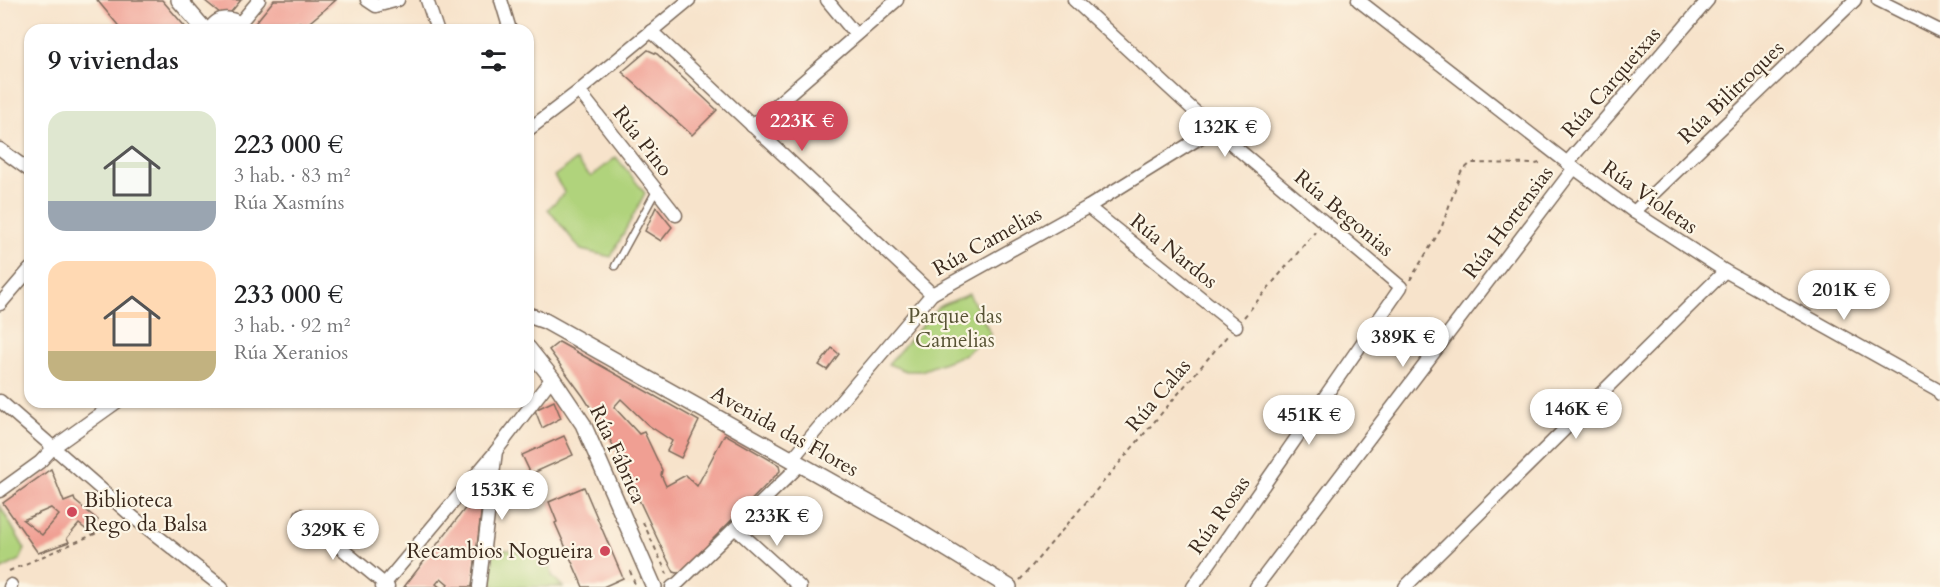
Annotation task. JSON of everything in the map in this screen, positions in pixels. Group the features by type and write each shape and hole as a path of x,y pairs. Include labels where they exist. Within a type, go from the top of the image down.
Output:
{"street":[{"path":"179,0 200,24"},
{"path":"243,24 259,0"},
{"path":"367,0 376,6 398,0"},
{"path":"427,0 434,24"},
{"path":"501,0 508,24"},
{"path":"534,124 688,0"},
{"path":"827,0 856,35"},
{"path":"752,126 897,0"},
{"name":"Rúa Begonias","path":"1074,0 1214,129 1401,287"},
{"name":"Rúa Violetas","path":"1358,0 1634,212 1725,271 1938,390 1940,394"},
{"name":"Rúa Carqueixas","path":"1568,163 1708,0"},
{"name":"Rúa Bilitroques","path":"1634,212 1855,0"},
{"path":"1878,0 1940,31"},
{"path":"216,24 229,19 236,24"},
{"path":"651,31 932,294"},
{"name":"Rúa Pino","path":"579,90 676,215"},
{"name":"Rúa Camelias","path":"672,587 735,528 796,462 932,294 1088,207 1214,129"},
{"path":"0,149 24,167"},
{"name":"Rúa Hortensias","path":"1256,587 1568,163"},
{"name":"Rúa Nardos","path":"1088,207 1236,326"},
{"path":"1405,587 1725,271"},
{"path":"0,304 24,276"},
{"name":"Rúa Rosas","path":"1193,587 1401,287"},
{"name":"Avenida das Flores","path":"534,320 1014,584"},
{"name":"Rúa Fábrica","path":"534,356 583,424 654,587"},
{"path":"534,401 552,378"},
{"path":"0,401 133,517 217,585"},
{"path":"0,491 40,462 54,447 109,408"},
{"path":"301,515 385,586 529,408"},
{"path":"479,587 496,451"},
{"path":"735,528 800,587"}],"lane":[{"path":"615,266 656,191"}],"path":[{"path":"1401,287 1413,279 1441,229 1461,172 1471,163 1568,163"},
{"name":"Rúa Calas","path":"1014,584 1324,221"},
{"path":"0,575 133,517"}],"green space":[{"path":"616,157 645,193 611,257 581,250 548,209 565,193 554,176 576,160 591,177"},
{"name":"Parque das Camelias","path":"969,294 991,334 963,355 921,371 906,371 888,364 938,307"},
{"path":"0,506 25,549 20,560 0,570"},
{"path":"494,548 549,556 552,576 563,587 495,587 491,579"}],"building":[{"path":"97,0 162,0 183,24 117,24"},
{"path":"204,0 241,0 226,18"},
{"path":"274,0 336,0 307,24 300,22 254,24"},
{"path":"648,50 657,54 717,110 692,135 622,72"},
{"path":"656,207 672,227 661,241 645,231"},
{"path":"559,342 699,421 681,458 667,451 672,441 648,425 621,399 614,407 639,434 644,432 662,470 661,475 666,486 686,475 697,486 725,434 779,465 780,471 681,574 674,572 614,447 599,421 549,350"},
{"path":"832,348 839,354 827,370 819,365"},
{"path":"554,401 561,418 542,428 535,410"},
{"path":"564,436 573,455 531,474 522,455"},
{"name":"Biblioteca Rego da Balsa","path":"51,469 64,502 74,498 98,520 88,531 79,524 67,538 69,542 38,553 3,503","holes":["51,508 59,515 42,535 23,520"]},
{"path":"584,487 623,578 603,587 583,587 555,523 557,522 549,502"},
{"path":"470,502 482,505 472,587 446,587 448,584 441,578 436,584 440,587 404,587"}],"place":[{"name":"Biblioteca Rego da Balsa","path":"72,512"},
{"name":"Recambios Nogueira","path":"605,551"}]}
